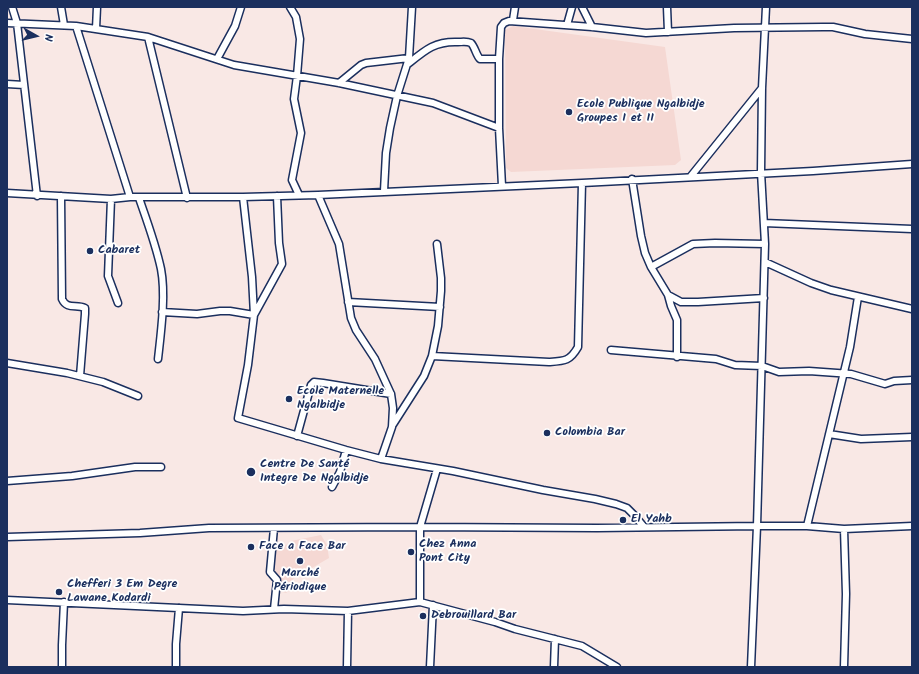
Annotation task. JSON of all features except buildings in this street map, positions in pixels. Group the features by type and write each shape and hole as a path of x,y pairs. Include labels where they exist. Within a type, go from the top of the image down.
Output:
{"street":[{"path":"12,7 17,23 37,196"},
{"path":"60,7 64,24"},
{"path":"96,29 97,7"},
{"path":"217,59 235,26 241,7"},
{"path":"290,7 296,17 300,39 294,98 301,133 292,180 299,195"},
{"path":"384,191 386,153 397,96 408,61 412,7"},
{"path":"513,20 515,7"},
{"path":"566,25 572,7"},
{"path":"582,7 592,27"},
{"path":"667,7 668,32"},
{"path":"751,667 765,262 761,172 762,88 766,7"},
{"path":"502,186 499,128 499,60 501,27 504,23 513,20 592,27 638,33 734,28 833,27 865,34 912,40"},
{"path":"7,23 64,24 148,37 234,65 433,103 499,128"},
{"path":"76,26 130,198"},
{"path":"148,37 187,198"},
{"path":"339,84 361,65 366,63 408,61 434,45 453,41 471,43 480,59 499,60"},
{"path":"7,84 24,85"},
{"path":"691,176 762,88"},
{"path":"7,194 111,199 276,196 582,183 761,172 813,171 912,164"},
{"path":"632,179 641,236 646,253 651,267 668,295 671,306 678,320 677,357"},
{"path":"432,356 549,362 562,362 572,357 578,346 582,183"},
{"path":"318,194 339,244 351,318 356,330 375,359 391,394 393,408 392,427"},
{"path":"61,196 62,299 67,305 72,307 85,308 80,376"},
{"path":"254,315 282,264 278,243 276,196"},
{"path":"243,197 252,277 254,315 248,365 238,418 381,459 616,504 627,508 644,528"},
{"path":"139,198 161,270 163,294 158,359"},
{"path":"111,199 108,276 118,303"},
{"path":"764,222 912,229"},
{"path":"381,459 392,427 424,376 432,356 440,307 441,278 437,244"},
{"path":"651,267 693,244 765,244"},
{"path":"765,262 831,290 912,309"},
{"path":"668,295 681,302"},
{"path":"806,526 850,347 858,297"},
{"path":"671,306 681,302 764,298"},
{"path":"348,302 440,307"},
{"path":"162,312 197,314 230,311 254,315"},
{"path":"611,350 677,357 716,359 735,365 762,366 779,372 809,371 844,373 885,384 894,381 912,380"},
{"path":"7,363 80,376 103,382 138,396"},
{"path":"297,436 311,386 314,382 391,394"},
{"path":"829,434 861,439 912,437"},
{"path":"332,486 340,472 346,450"},
{"path":"7,481 72,476 135,467 161,467"},
{"path":"420,602 420,527 437,469"},
{"path":"7,537 140,533 209,528 644,528 806,526 844,529 912,526"},
{"path":"274,528 270,572 277,580 274,609"},
{"path":"844,529 846,594 844,667"},
{"path":"7,600 243,611 274,609 348,611 420,602 582,646 617,667"},
{"path":"62,667 64,602"},
{"path":"430,667 432,605"},
{"path":"176,667 179,608"},
{"path":"347,667 348,611"},
{"path":"554,667 555,639"}],"shaded area":[{"path":"513,26 665,47 681,160 675,165 511,172 506,168 505,30"},
{"name":"Marché Périodique","path":"321,535 327,545 329,558 293,579 289,591 286,593 279,591 280,580 275,572 276,549 291,541"}],"place":[{"name":"Ecole Publique Ngalbidje Groupes I et II","path":"569,112"},
{"name":"Cabaret","path":"90,251"},
{"name":"Ecole Maternelle Ngalbidje","path":"289,399"},
{"name":"Colombia Bar","path":"547,433"},
{"name":"Centre De Santé Integre De Ngalbidje","path":"251,472"},
{"name":"El Yahb","path":"623,520"},
{"name":"Face a Face Bar","path":"251,547"},
{"name":"Chez Anna Pont City","path":"411,552"},
{"name":"Marché Périodique","path":"300,561"},
{"name":"Chefferi 3 Em Degre Lawane Kodardi","path":"59,592"},
{"name":"Debrouillard Bar","path":"423,616"}]}
